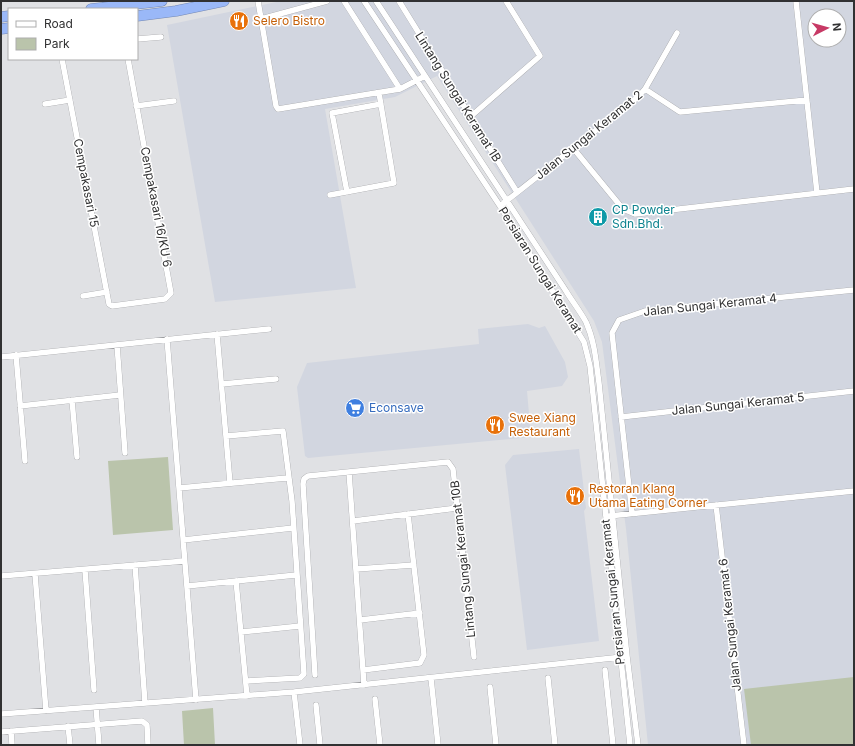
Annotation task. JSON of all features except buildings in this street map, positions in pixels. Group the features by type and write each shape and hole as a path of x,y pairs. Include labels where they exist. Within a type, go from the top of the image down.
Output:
{"highway":[{"path":"100,8 162,1"},
{"path":"138,16 176,11 224,1"}],"street":[{"path":"258,1 276,106 278,109 400,89 418,81 425,76"},
{"path":"261,19 327,1"},
{"path":"344,1 400,89"},
{"name":"Persiaran Sungai Keramat","path":"364,1 500,206 584,342 590,366 605,517 623,657 638,745"},
{"name":"Persiaran Sungai Keramat","path":"376,1 585,322 591,335 595,350 599,383 612,516 630,745"},
{"name":"Lintang Sungai Keramat 1B","path":"399,1 469,118 517,192"},
{"path":"469,118 540,56 506,1"},
{"path":"796,1 817,193"},
{"name":"Jalan Sungai Keramat 2","path":"500,206 638,97 645,89 677,33"},
{"path":"138,39 161,37"},
{"name":"Cempakasari 15","path":"62,60 107,292 110,304 112,306"},
{"name":"Cempakasari 16/KU 6","path":"112,306 165,299 171,293 128,60"},
{"path":"645,89 680,112 807,100"},
{"path":"330,195 394,183 379,93"},
{"path":"45,104 70,100"},
{"path":"136,106 174,101"},
{"path":"346,192 332,113 381,104"},
{"path":"573,148 623,208 635,214 854,189"},
{"name":"Jalan Sungai Keramat 4","path":"632,514 612,333 619,320 645,311 854,290"},
{"path":"83,296 107,292"},
{"path":"1,357 269,329"},
{"path":"217,334 230,483"},
{"path":"167,339 196,700"},
{"path":"117,345 125,453"},
{"path":"16,355 25,461"},
{"path":"222,384 276,379"},
{"name":"Jalan Sungai Keramat 5","path":"621,417 854,391"},
{"path":"20,406 120,395"},
{"path":"72,400 77,457"},
{"path":"226,436 282,430 285,436 294,528 303,676 246,681"},
{"name":"Lintang Sungai Keramat 10B","path":"349,472 448,462 453,469 474,657"},
{"path":"314,675 302,484 304,479 308,476 349,472 364,685"},
{"path":"179,488 288,478"},
{"path":"605,517 854,491"},
{"name":"Jalan Sungai Keramat 6","path":"716,505 744,745"},
{"path":"353,521 457,508"},
{"path":"363,670 420,663 423,660 424,655 420,613 408,514"},
{"path":"183,540 294,528"},
{"path":"1,576 185,561"},
{"path":"135,565 145,703"},
{"path":"356,569 414,565"},
{"path":"84,570 94,690"},
{"path":"35,574 46,711"},
{"path":"187,586 296,575"},
{"path":"236,581 247,696"},
{"path":"360,620 420,613"},
{"path":"241,632 300,626"},
{"path":"1,714 294,692 623,657"},
{"name":"Persiaran Sungai Keramat","path":"605,670 613,745"},
{"path":"431,678 438,745"},
{"path":"548,678 555,745"},
{"path":"490,687 496,745"},
{"path":"294,692 300,745"},
{"path":"375,699 380,745"},
{"path":"316,705 320,745"},
{"path":"96,707 99,745"},
{"path":"1,732 142,721 147,725 148,745"},
{"path":"68,726 70,745"},
{"path":"10,731 12,745"}],"shaded area":[{"path":"281,1 854,1 854,745 648,745 626,529 602,342 594,321 437,76 395,97 325,109 356,288 215,302 167,25"},
{"path":"528,324 539,328 545,326 565,362 568,377 562,386 527,391 531,437 308,458 305,456 297,387 307,363 479,344 478,329"},
{"path":"579,449 586,508 584,511 599,641 527,650 505,465 513,455"}],"green space":[{"path":"168,457 173,530 113,535 108,461"},
{"path":"854,677 854,745 751,745 744,689"},
{"path":"213,708 215,745 184,745 182,711"}],"waterway":[{"path":"103,2 110,1"}],"place":[{"name":"Selero Bistro","path":"239,21"},
{"name":"CP Powder Sdn.Bhd.","path":"598,217"},
{"name":"Econsave","path":"355,408"},
{"name":"Swee Xiang Restaurant","path":"495,425"},
{"name":"Restoran Klang Utama Eating Corner","path":"575,496"}]}
